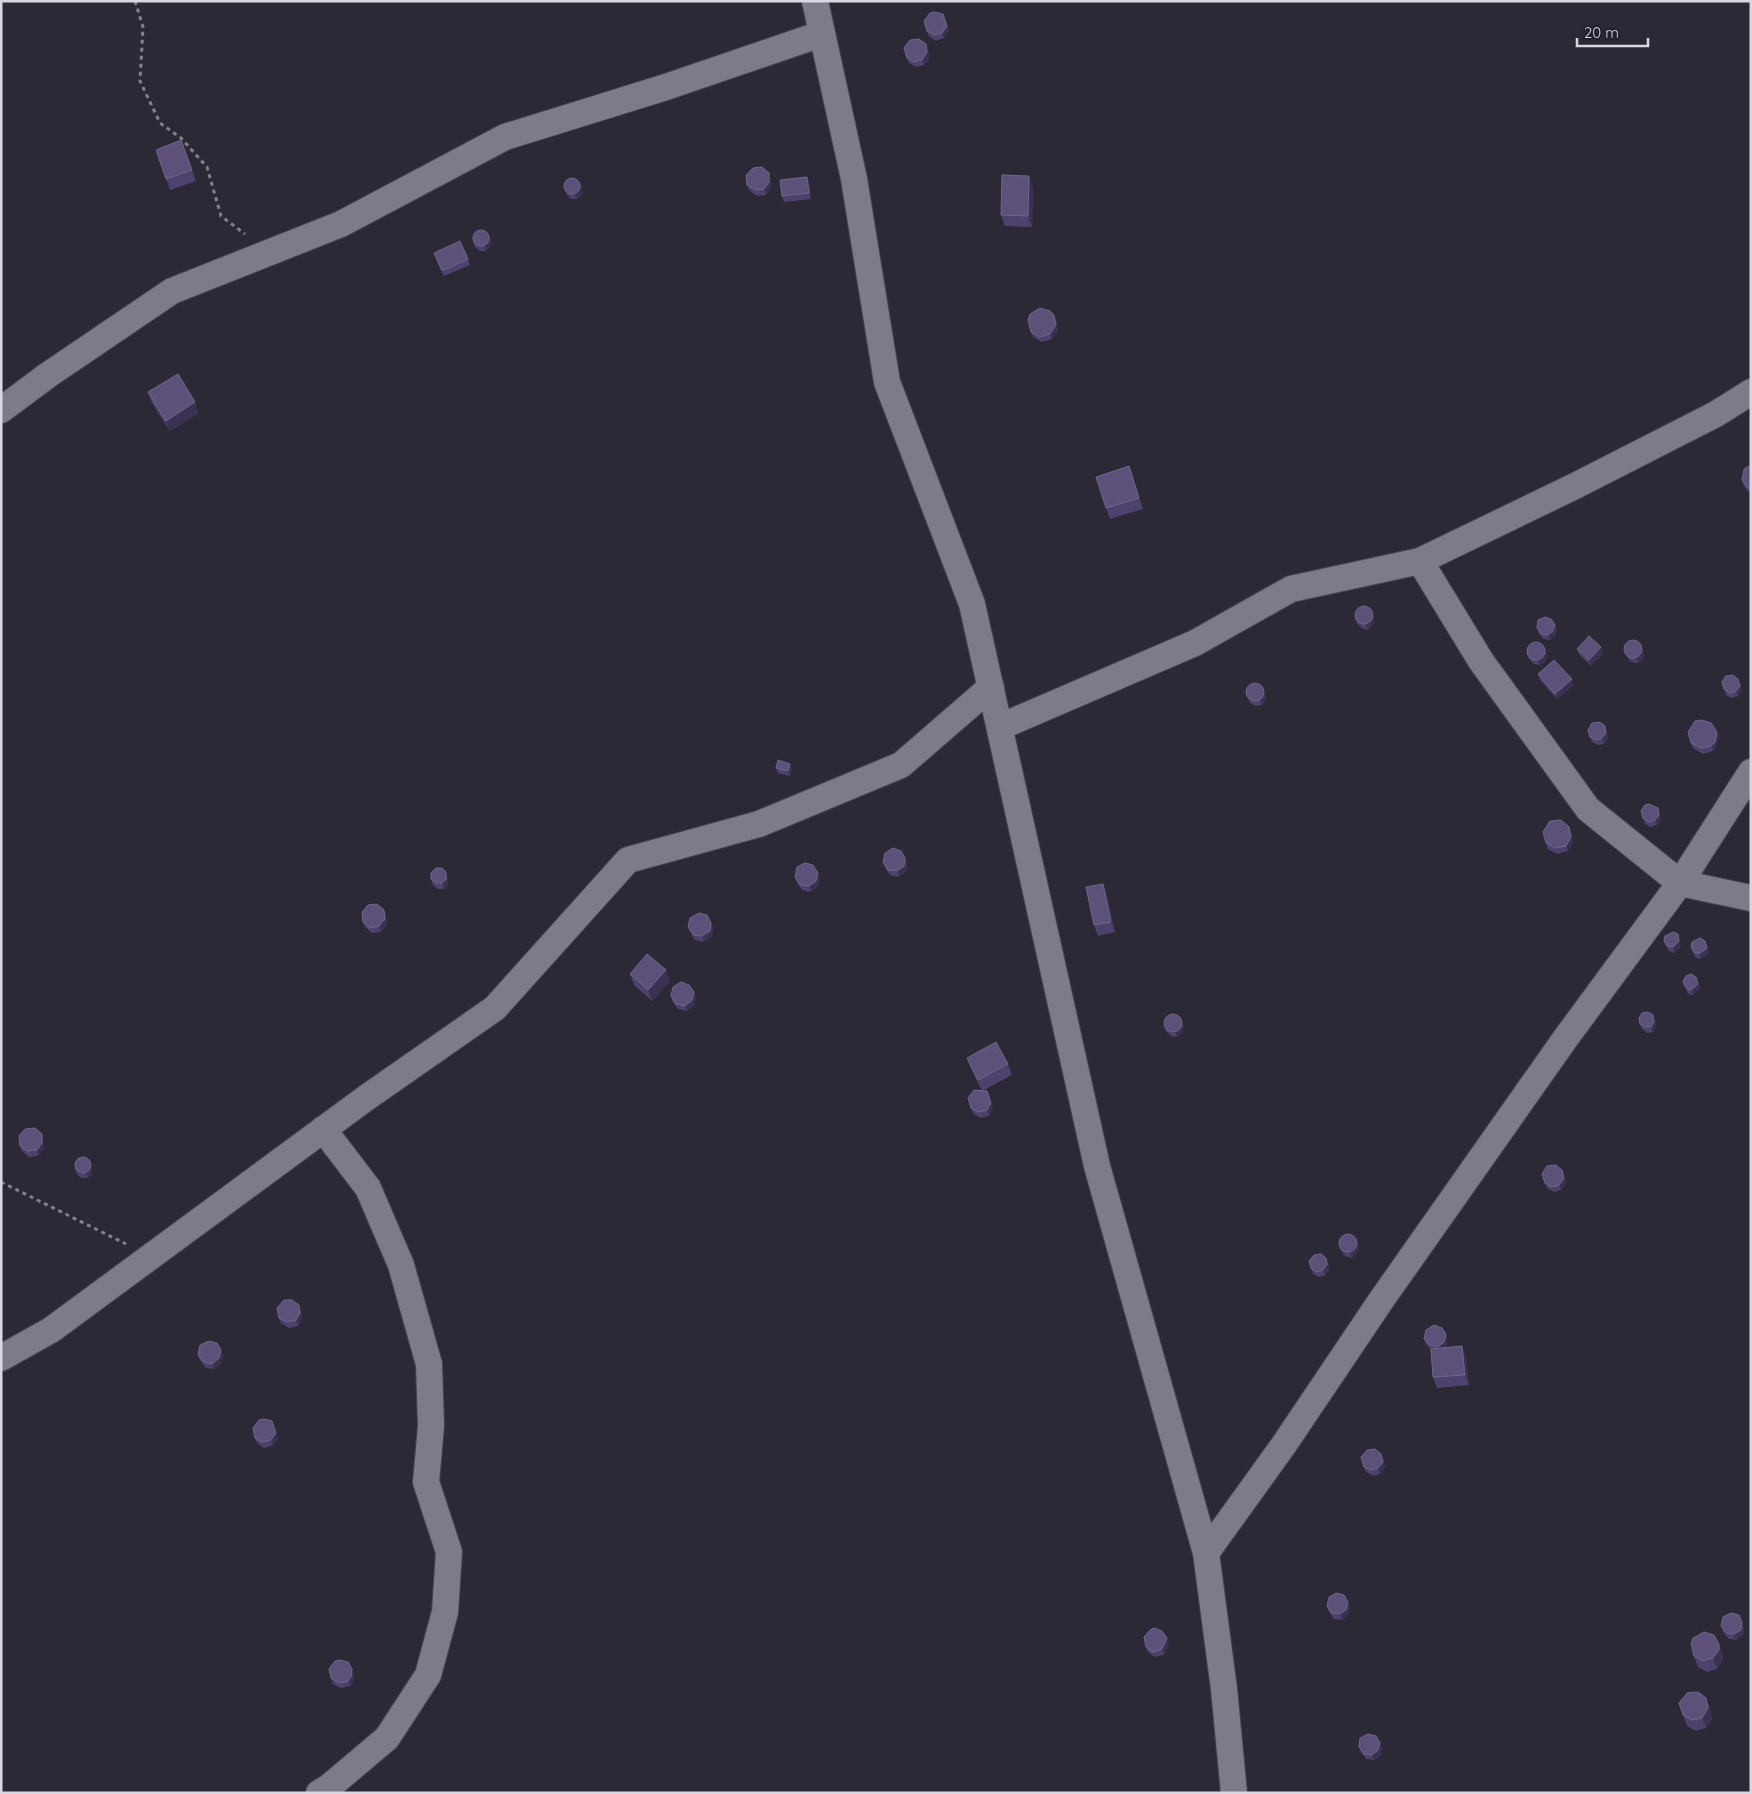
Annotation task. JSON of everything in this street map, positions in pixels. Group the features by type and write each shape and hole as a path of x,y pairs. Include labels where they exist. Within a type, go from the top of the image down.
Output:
{"street":[{"path":"815,1 854,179 887,382 972,604 1097,1166 1206,1553 1224,1689 1234,1793"},
{"path":"1,410 48,375 172,291 341,224 505,137 666,87 821,34"},
{"path":"1000,727 1194,644 1291,589 1420,561 1575,486 1716,414 1751,392"},
{"path":"1420,561 1481,661 1588,809 1680,883 1751,898"},
{"path":"1,1358 51,1330 323,1130 495,1008 628,860 759,824 901,766 991,687"},
{"path":"1206,1553 1565,1039 1680,883 1751,772"},
{"path":"319,1793 329,1787 387,1738 428,1675 445,1612 449,1552 426,1482 431,1426 429,1364 401,1265 368,1188 323,1130"}],"path":[{"path":"135,1 143,27 140,81 160,123 181,138 207,167 221,216 267,253"},
{"path":"1,1182 150,1257"}],"building":[{"path":"930,13 943,14 947,26 942,33 934,35 927,31 924,21"},
{"path":"919,39 926,44 927,52 922,60 914,62 907,58 904,48 910,40"},
{"path":"181,140 192,170 166,179 156,150"},
{"path":"762,167 769,173 769,182 764,189 755,190 747,185 746,175 753,168"},
{"path":"1002,175 1029,176 1028,216 1001,215"},
{"path":"807,177 809,193 782,196 780,180"},
{"path":"572,178 578,180 580,186 578,192 572,194 566,192 564,186 566,180"},
{"path":"481,230 487,232 489,238 487,244 481,246 475,244 473,238 475,232"},
{"path":"460,241 468,259 442,271 434,253"},
{"path":"1040,308 1050,311 1054,315 1056,325 1050,334 1040,337 1031,332 1028,320 1030,314"},
{"path":"178,374 195,402 166,421 148,392"},
{"path":"1751,465 1751,490 1742,480 1744,469"},
{"path":"1129,466 1139,498 1106,508 1096,477"},
{"path":"1364,606 1370,609 1373,615 1370,621 1364,624 1358,621 1355,615 1358,609"},
{"path":"1545,617 1551,619 1555,625 1553,631 1548,635 1542,634 1537,628 1538,620"},
{"path":"1589,636 1601,647 1589,660 1577,649"},
{"path":"1633,640 1639,643 1642,649 1639,655 1633,658 1627,655 1624,649 1627,643"},
{"path":"1536,642 1542,645 1545,651 1542,657 1536,660 1530,657 1527,651 1530,645"},
{"path":"1554,660 1572,679 1555,694 1538,674"},
{"path":"1733,675 1738,679 1740,686 1736,691 1730,693 1724,689 1722,682 1726,676"},
{"path":"1255,683 1261,686 1264,692 1261,698 1255,701 1249,698 1246,692 1249,686"},
{"path":"1702,720 1711,723 1717,732 1715,742 1711,746 1701,748 1691,743 1688,732 1695,721"},
{"path":"1600,722 1605,726 1606,733 1602,738 1596,740 1590,737 1588,730 1592,723"},
{"path":"778,760 790,764 788,771 776,768"},
{"path":"1649,804 1658,808 1659,815 1655,820 1649,822 1643,818 1641,811 1645,805"},
{"path":"1561,820 1569,827 1571,837 1566,846 1555,848 1546,843 1543,832 1550,821"},
{"path":"893,848 901,851 905,858 904,866 897,871 888,870 883,862 885,853"},
{"path":"805,863 813,865 818,873 816,881 809,886 800,885 795,877 797,867"},
{"path":"436,868 442,868 446,872 446,879 442,883 436,883 431,879 431,873"},
{"path":"1103,884 1111,922 1094,925 1086,887"},
{"path":"377,904 384,910 385,919 379,926 370,928 363,922 362,912 368,905"},
{"path":"699,913 707,915 711,923 710,931 702,936 694,935 688,927 690,918"},
{"path":"1673,932 1678,934 1679,941 1673,947 1667,946 1664,941 1665,936"},
{"path":"1700,938 1705,941 1707,948 1699,954 1694,952 1691,947 1692,942"},
{"path":"647,954 666,970 648,990 630,974"},
{"path":"1691,974 1696,977 1698,984 1691,990 1686,988 1683,981 1686,976"},
{"path":"681,982 689,985 694,992 692,1000 685,1006 676,1004 671,996 673,987"},
{"path":"1648,1012 1653,1015 1654,1021 1651,1027 1645,1027 1640,1024 1639,1018 1642,1013"},
{"path":"1173,1014 1179,1017 1182,1023 1179,1029 1173,1032 1167,1029 1164,1023 1167,1017"},
{"path":"996,1042 1008,1064 978,1080 967,1058"},
{"path":"974,1090 987,1091 991,1103 987,1110 978,1112 971,1108 968,1098"},
{"path":"35,1128 42,1134 42,1143 37,1150 27,1151 20,1146 19,1136 25,1129"},
{"path":"83,1157 89,1159 91,1165 89,1171 83,1173 77,1171 75,1165 77,1159"},
{"path":"1556,1165 1562,1170 1564,1178 1559,1185 1552,1187 1545,1183 1542,1174 1547,1166"},
{"path":"1348,1234 1354,1237 1357,1243 1354,1249 1348,1252 1342,1249 1339,1243 1342,1237"},
{"path":"1321,1254 1326,1258 1327,1265 1323,1270 1317,1272 1311,1268 1309,1261 1314,1255"},
{"path":"284,1300 292,1300 299,1305 300,1313 296,1320 287,1322 279,1318 277,1308"},
{"path":"1434,1325 1442,1328 1446,1334 1444,1342 1438,1347 1430,1345 1424,1339 1426,1330"},
{"path":"209,1341 217,1343 221,1350 219,1358 212,1364 204,1362 198,1355 200,1345"},
{"path":"1462,1346 1465,1375 1433,1377 1431,1349"},
{"path":"259,1420 272,1421 276,1433 271,1440 262,1442 255,1438 253,1428"},
{"path":"1375,1449 1381,1454 1383,1462 1378,1468 1371,1470 1364,1467 1361,1457 1367,1450"},
{"path":"1336,1593 1344,1595 1348,1602 1346,1610 1340,1614 1332,1613 1327,1606 1329,1597"},
{"path":"1731,1613 1739,1615 1742,1622 1741,1630 1734,1634 1727,1633 1721,1626 1723,1617"},
{"path":"1154,1628 1162,1631 1167,1638 1162,1649 1153,1652 1146,1647 1144,1637"},
{"path":"1704,1632 1714,1635 1719,1644 1719,1650 1713,1658 1703,1661 1694,1656 1691,1644 1693,1638"},
{"path":"335,1661 348,1662 352,1669 351,1677 348,1681 339,1683 331,1678 329,1669"},
{"path":"1698,1692 1706,1698 1708,1708 1702,1718 1692,1720 1683,1715 1679,1703 1687,1693"},
{"path":"1368,1734 1376,1736 1380,1743 1378,1750 1372,1755 1364,1754 1359,1747 1360,1738"}]}
